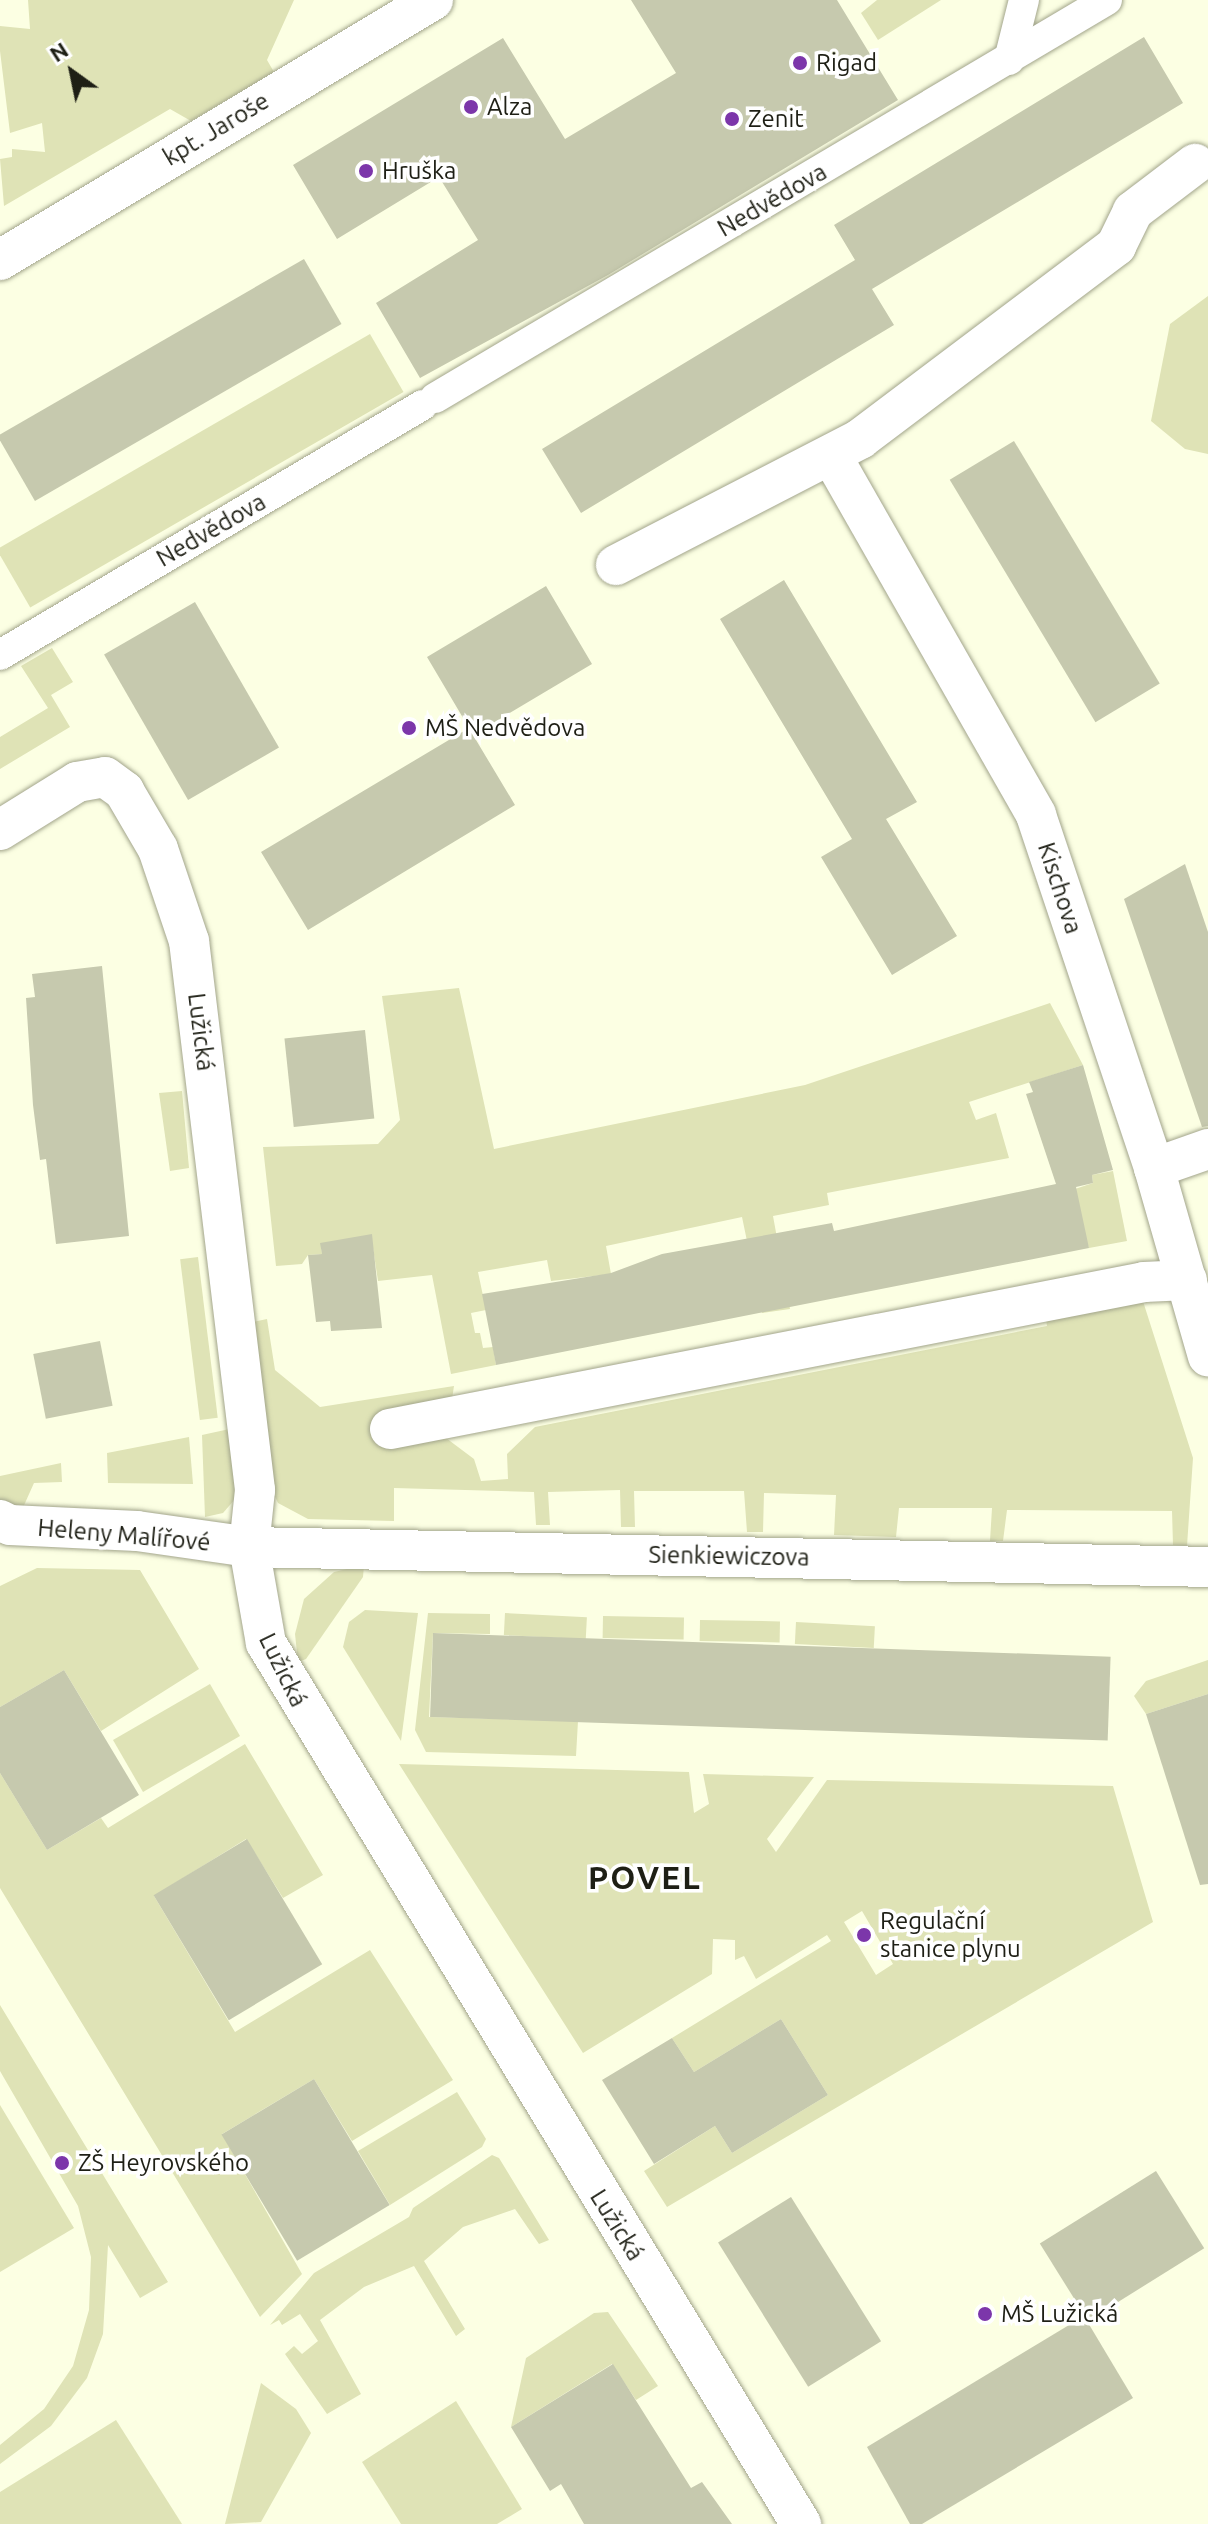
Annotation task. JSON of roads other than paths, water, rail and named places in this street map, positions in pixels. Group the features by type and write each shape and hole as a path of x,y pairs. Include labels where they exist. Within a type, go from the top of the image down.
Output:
{"street":[{"name":"kpt. Jaroše","path":"0,260 376,14 433,0"},
{"path":"1009,60 1024,0"},
{"name":"Nedvědova","path":"0,655 1107,0"},
{"path":"616,565 860,439 1116,246 1133,211 1195,164"},
{"name":"Kischova","path":"831,455 1036,815 1154,1168 1208,1356"},
{"name":"Lužická","path":"0,830 77,782 105,777 124,791 138,813 181,908 194,977 251,1448 255,1490 249,1547 258,1616 273,1662 801,2524"},
{"path":"1154,1168 1208,1149"},
{"path":"390,1429 1144,1282 1187,1280"},
{"name":"Heleny Malířové","path":"5,1522 137,1531 249,1547"},
{"name":"Sienkiewiczova","path":"249,1547 1208,1567"}],"place":[{"name":"Rigad","path":"800,63"},
{"name":"Alza","path":"471,107"},
{"name":"Zenit","path":"732,119"},
{"name":"Hruška","path":"366,171"},
{"name":"MŠ Nedvědova","path":"409,728"},
{"name":"Regulační stanice plynu","path":"864,1935"},
{"name":"ZŠ Heyrovského","path":"62,2163"},
{"name":"MŠ Lužická","path":"985,2314"}],"district":[{"name":"POVEL","path":"645,1877"}]}
